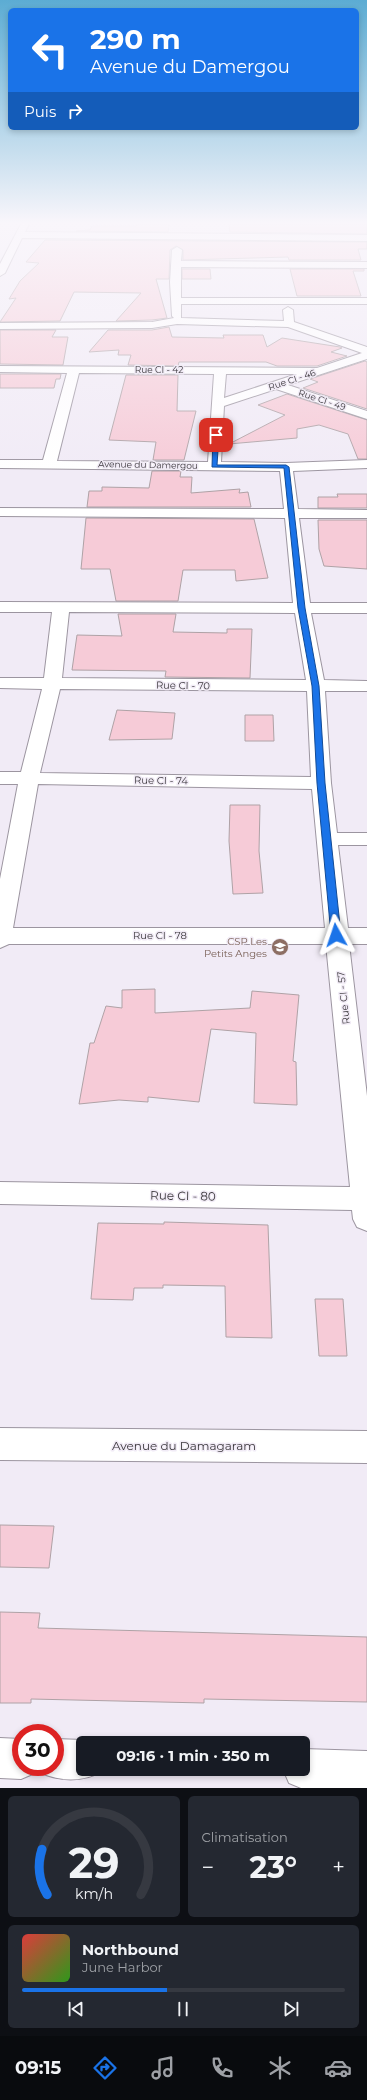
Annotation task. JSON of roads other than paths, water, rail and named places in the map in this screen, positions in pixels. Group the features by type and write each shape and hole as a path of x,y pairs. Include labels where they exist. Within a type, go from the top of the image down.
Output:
{"street":[{"path":"177,307 177,321"},
{"path":"288,307 289,324"},
{"path":"0,326 152,325 177,321 289,324 367,351"},
{"name":"Rue CI - 46","path":"218,404 367,355"},
{"name":"Rue CI - 42","path":"0,369 319,371"},
{"path":"49,464 74,369"},
{"path":"214,466 220,370"},
{"name":"Rue CI - 49","path":"276,385 367,415"},
{"name":"Avenue du Damergou","path":"0,464 286,467 367,464"},
{"name":"Rue CI - 57","path":"286,467 302,608 316,686 321,783 366,1206"},
{"path":"0,512 367,514"},
{"path":"0,607 367,608"},
{"path":"0,937 29,778 52,684 61,608"},
{"name":"Rue CI - 70","path":"0,683 367,686"},
{"name":"Rue CI - 74","path":"0,778 321,783"},
{"path":"327,839 367,839"},
{"name":"Rue CI - 78","path":"0,937 367,936"},
{"name":"Rue CI - 80","path":"0,1193 366,1206"},
{"name":"Avenue du Damagaram","path":"0,1444 367,1447"},
{"path":"0,1758 12,1759"},
{"path":"64,1759 76,1760"},
{"path":"310,1768 367,1771"}],"place":[{"name":"CSP Les Petits Anges","path":"280,947"}]}
